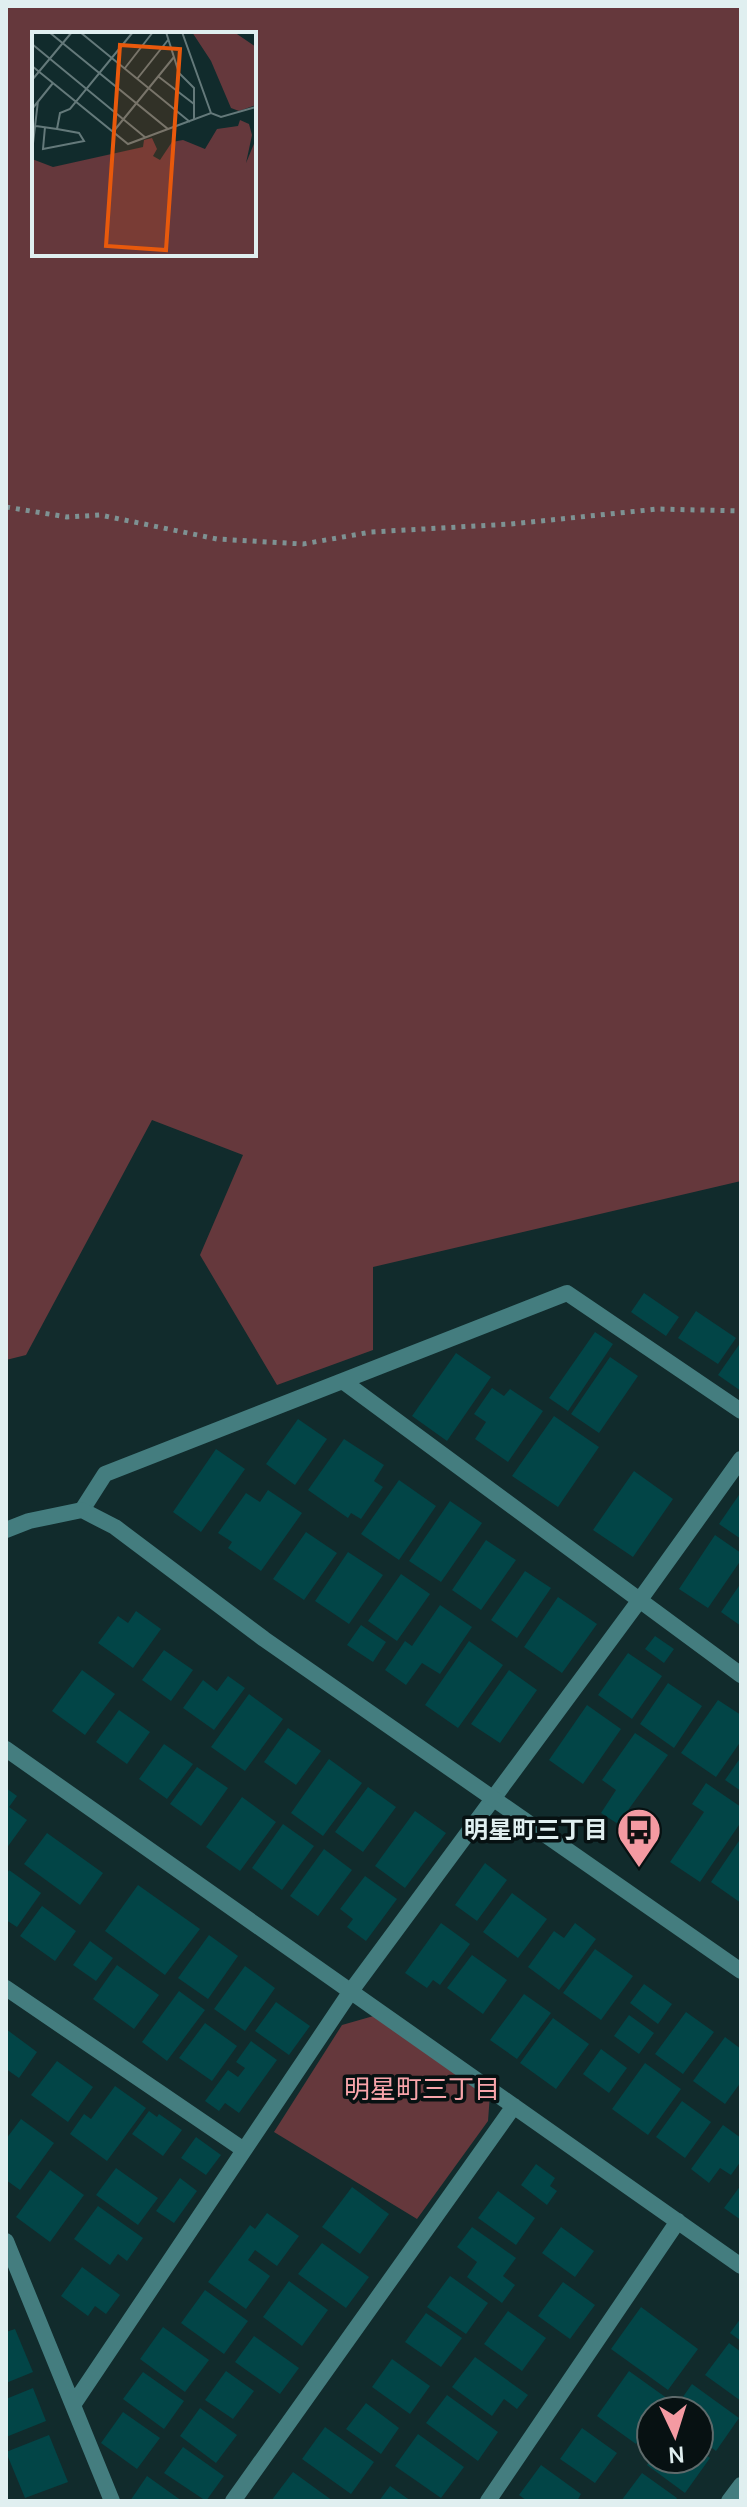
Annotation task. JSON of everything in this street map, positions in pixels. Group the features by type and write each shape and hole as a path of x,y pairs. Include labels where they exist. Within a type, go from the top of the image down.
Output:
{"street":[{"path":"82,1510 105,1474 567,1293 741,1411"},
{"path":"344,1382 741,1675"},
{"path":"73,2405 351,1991 741,1459"},
{"path":"6,1530 29,1521 82,1510 115,1527 264,1639 741,1971"},
{"path":"6,1749 741,2266"},
{"path":"6,1988 244,2150"},
{"path":"233,2501 514,2106"},
{"path":"488,2501 678,2221"},
{"path":"6,2241 112,2501"},
{"path":"729,2501 741,2485"}],"path":[{"path":"6,507 67,517 100,515 217,539 303,544 371,532 511,524 658,509 741,511"}],"shaded area":[{"path":"6,6 741,6 741,1181 373,1267 373,1350 277,1385 200,1255 243,1155 152,1120 26,1355 6,1360"},
{"path":"377,2015 490,2094 488,2121 417,2219 274,2132 342,2025"}],"building":[{"path":"644,1293 679,1317 666,1336 631,1312"},
{"path":"696,1311 736,1338 718,1364 678,1338"},
{"path":"595,1332 613,1344 568,1411 549,1398"},
{"path":"741,1342 741,1391 718,1375"},
{"path":"456,1353 491,1377 447,1441 412,1416"},
{"path":"610,1357 638,1376 599,1433 571,1414"},
{"path":"492,1388 504,1396 510,1389 543,1411 508,1462 475,1439 486,1422 474,1414"},
{"path":"554,1416 599,1447 558,1507 512,1476"},
{"path":"298,1419 327,1439 295,1485 266,1464"},
{"path":"344,1439 384,1465 374,1481 383,1487 361,1519 351,1513 348,1518 308,1490"},
{"path":"216,1449 245,1469 201,1532 173,1512"},
{"path":"634,1471 673,1499 633,1557 593,1530"},
{"path":"399,1480 436,1506 399,1560 361,1534"},
{"path":"268,1490 302,1513 261,1571 228,1548 232,1542 218,1533 246,1493 260,1502"},
{"path":"741,1492 741,1539 719,1524"},
{"path":"450,1501 482,1523 441,1582 409,1561"},
{"path":"306,1532 337,1553 304,1600 273,1579"},
{"path":"715,1535 741,1553 741,1560 708,1608 679,1589"},
{"path":"486,1540 516,1560 481,1610 452,1590"},
{"path":"348,1552 383,1575 349,1624 315,1601"},
{"path":"525,1571 551,1588 517,1638 491,1620"},
{"path":"401,1574 430,1594 397,1641 368,1621"},
{"path":"741,1583 741,1626 721,1612"},
{"path":"558,1597 597,1624 562,1673 524,1647"},
{"path":"440,1605 472,1627 440,1674 422,1663 406,1685 385,1670 405,1641 412,1646"},
{"path":"136,1611 161,1629 133,1668 98,1643 118,1616 128,1623"},
{"path":"361,1625 386,1642 373,1662 347,1645"},
{"path":"655,1636 674,1649 664,1663 645,1649"},
{"path":"469,1641 503,1665 458,1728 425,1705"},
{"path":"164,1650 193,1670 171,1701 142,1680"},
{"path":"628,1653 662,1676 632,1719 598,1695"},
{"path":"82,1670 115,1694 85,1735 52,1711"},
{"path":"509,1670 537,1690 500,1743 471,1724"},
{"path":"228,1676 245,1688 214,1730 183,1708 203,1680 217,1691"},
{"path":"668,1683 702,1706 674,1748 640,1724"},
{"path":"249,1694 283,1719 245,1771 211,1747"},
{"path":"718,1700 741,1715 741,1741 716,1777 681,1753"},
{"path":"587,1705 621,1729 583,1784 549,1760"},
{"path":"119,1710 150,1732 127,1764 96,1742"},
{"path":"288,1728 321,1751 296,1785 264,1762"},
{"path":"635,1733 668,1755 618,1824 601,1813 616,1790 602,1780"},
{"path":"164,1744 193,1764 167,1799 139,1779"},
{"path":"741,1757 741,1791 725,1780"},
{"path":"329,1759 362,1783 323,1836 291,1813"},
{"path":"197,1767 228,1788 201,1826 170,1804"},
{"path":"706,1783 741,1807 741,1822 700,1882 670,1862 704,1812 692,1804"},
{"path":"368,1787 396,1807 363,1852 335,1832"},
{"path":"6,1788 17,1796 9,1807 27,1820 6,1849"},
{"path":"242,1797 276,1822 240,1871 206,1847"},
{"path":"415,1811 446,1833 405,1888 375,1866"},
{"path":"283,1824 314,1846 282,1890 252,1868"},
{"path":"47,1833 103,1873 80,1905 24,1864"},
{"path":"741,1838 741,1903 711,1882"},
{"path":"324,1849 352,1870 318,1916 290,1896"},
{"path":"485,1863 507,1880 477,1921 455,1905"},
{"path":"9,1870 41,1893 17,1927 6,1920 6,1875"},
{"path":"365,1876 397,1899 366,1941 347,1927 353,1919 340,1909"},
{"path":"138,1885 200,1929 165,1975 105,1931"},
{"path":"512,1893 547,1919 518,1958 483,1932"},
{"path":"42,1906 76,1931 55,1961 20,1936"},
{"path":"441,1923 470,1944 440,1985 433,1980 427,1988 405,1973"},
{"path":"575,1923 596,1939 559,1990 528,1967 554,1931 564,1938"},
{"path":"209,1935 238,1956 208,1999 178,1978"},
{"path":"90,1941 113,1958 96,1981 73,1965"},
{"path":"595,1949 633,1976 601,2020 563,1993"},
{"path":"472,1955 507,1980 483,2014 447,1988"},
{"path":"117,1965 159,1995 134,2029 93,1999"},
{"path":"245,1966 275,1988 245,2031 214,2009"},
{"path":"644,1984 672,2004 658,2024 630,2003"},
{"path":"179,1991 205,2010 167,2061 142,2042"},
{"path":"524,1994 551,2013 517,2059 490,2040"},
{"path":"276,2002 310,2026 289,2055 255,2031"},
{"path":"686,2012 714,2032 683,2074 655,2054"},
{"path":"629,2015 654,2033 639,2054 614,2036"},
{"path":"553,2018 589,2044 556,2089 520,2063"},
{"path":"205,2023 237,2046 212,2081 179,2058"},
{"path":"6,2029 37,2052 19,2078 6,2069"},
{"path":"725,2037 741,2049 741,2082 725,2104 693,2081"},
{"path":"251,2041 277,2060 239,2113 225,2103 219,2111 205,2101 228,2070 238,2077 245,2068 236,2062"},
{"path":"601,2049 627,2068 609,2093 583,2074"},
{"path":"57,2061 93,2087 68,2122 31,2095"},
{"path":"645,2063 681,2089 648,2135 612,2109"},
{"path":"115,2086 146,2108 107,2161 70,2134 84,2114 91,2119"},
{"path":"682,2101 711,2122 685,2158 656,2137"},
{"path":"149,2111 182,2130 163,2156 132,2134"},
{"path":"21,2119 54,2143 20,2190 6,2180 6,2139"},
{"path":"723,2125 741,2138 741,2161 731,2175 720,2168 709,2183 691,2169"},
{"path":"196,2137 221,2155 206,2175 181,2158"},
{"path":"536,2164 555,2178 550,2186 557,2191 547,2205 521,2185"},
{"path":"116,2168 158,2198 138,2225 96,2195"},
{"path":"50,2170 84,2195 50,2242 16,2217"},
{"path":"180,2178 197,2191 174,2223 156,2211"},
{"path":"741,2185 741,2220 724,2208"},
{"path":"352,2187 389,2214 360,2254 322,2227"},
{"path":"498,2191 535,2218 516,2245 478,2218"},
{"path":"98,2206 143,2238 127,2261 118,2254 110,2265 74,2239"},
{"path":"267,2213 299,2236 277,2266 255,2250 248,2260 270,2276 246,2309 208,2282 250,2225 255,2229"},
{"path":"472,2227 516,2258 503,2276 515,2285 502,2303 467,2277 477,2262 457,2247"},
{"path":"561,2227 594,2251 575,2277 542,2253"},
{"path":"322,2243 369,2277 346,2308 298,2274"},
{"path":"82,2267 120,2295 106,2314 95,2306 88,2316 61,2296"},
{"path":"450,2276 488,2303 466,2334 427,2307"},
{"path":"289,2281 328,2310 302,2346 263,2317"},
{"path":"563,2282 595,2305 570,2339 538,2316"},
{"path":"205,2290 248,2321 224,2354 181,2323"},
{"path":"641,2307 698,2349 668,2390 611,2349"},
{"path":"508,2311 546,2338 522,2371 484,2344"},
{"path":"426,2313 462,2338 441,2367 405,2342"},
{"path":"741,2318 741,2341 730,2333"},
{"path":"163,2327 209,2360 185,2392 140,2359"},
{"path":"15,2329 33,2372 6,2383 6,2332"},
{"path":"254,2336 299,2368 280,2394 235,2362"},
{"path":"729,2343 741,2352 741,2401 705,2375"},
{"path":"475,2357 528,2395 517,2409 504,2399 492,2416 452,2387"},
{"path":"392,2359 430,2386 410,2414 372,2387"},
{"path":"226,2371 254,2391 233,2419 205,2400"},
{"path":"629,2371 662,2395 635,2395 635,2443 597,2416"},
{"path":"143,2372 184,2401 164,2429 123,2399"},
{"path":"692,2384 707,2395 684,2395"},
{"path":"33,2388 46,2421 6,2437 6,2399"},
{"path":"447,2395 498,2432 478,2461 426,2423"},
{"path":"715,2401 739,2418 715,2450"},
{"path":"366,2403 399,2428 381,2454 346,2429"},
{"path":"200,2408 237,2435 216,2463 180,2436"},
{"path":"123,2412 160,2438 137,2469 101,2443"},
{"path":"325,2427 374,2462 351,2494 302,2459"},
{"path":"582,2428 617,2453 595,2483 560,2459"},
{"path":"418,2434 464,2467 441,2498 395,2466"},
{"path":"49,2435 68,2482 25,2498 6,2452"},
{"path":"183,2447 224,2476 206,2501 164,2473"},
{"path":"541,2465 581,2494 577,2501 527,2501 519,2495"},
{"path":"293,2472 333,2501 271,2501"},
{"path":"640,2475 677,2498 675,2501 621,2501"},
{"path":"661,2475 698,2475 685,2493"},
{"path":"147,2476 182,2501 130,2501"},
{"path":"390,2486 411,2501 379,2501"}],"place":[{"name":"明星町三丁目","path":"639,1869"}],"district":[{"name":"明星町三丁目","path":"422,2089"}]}
